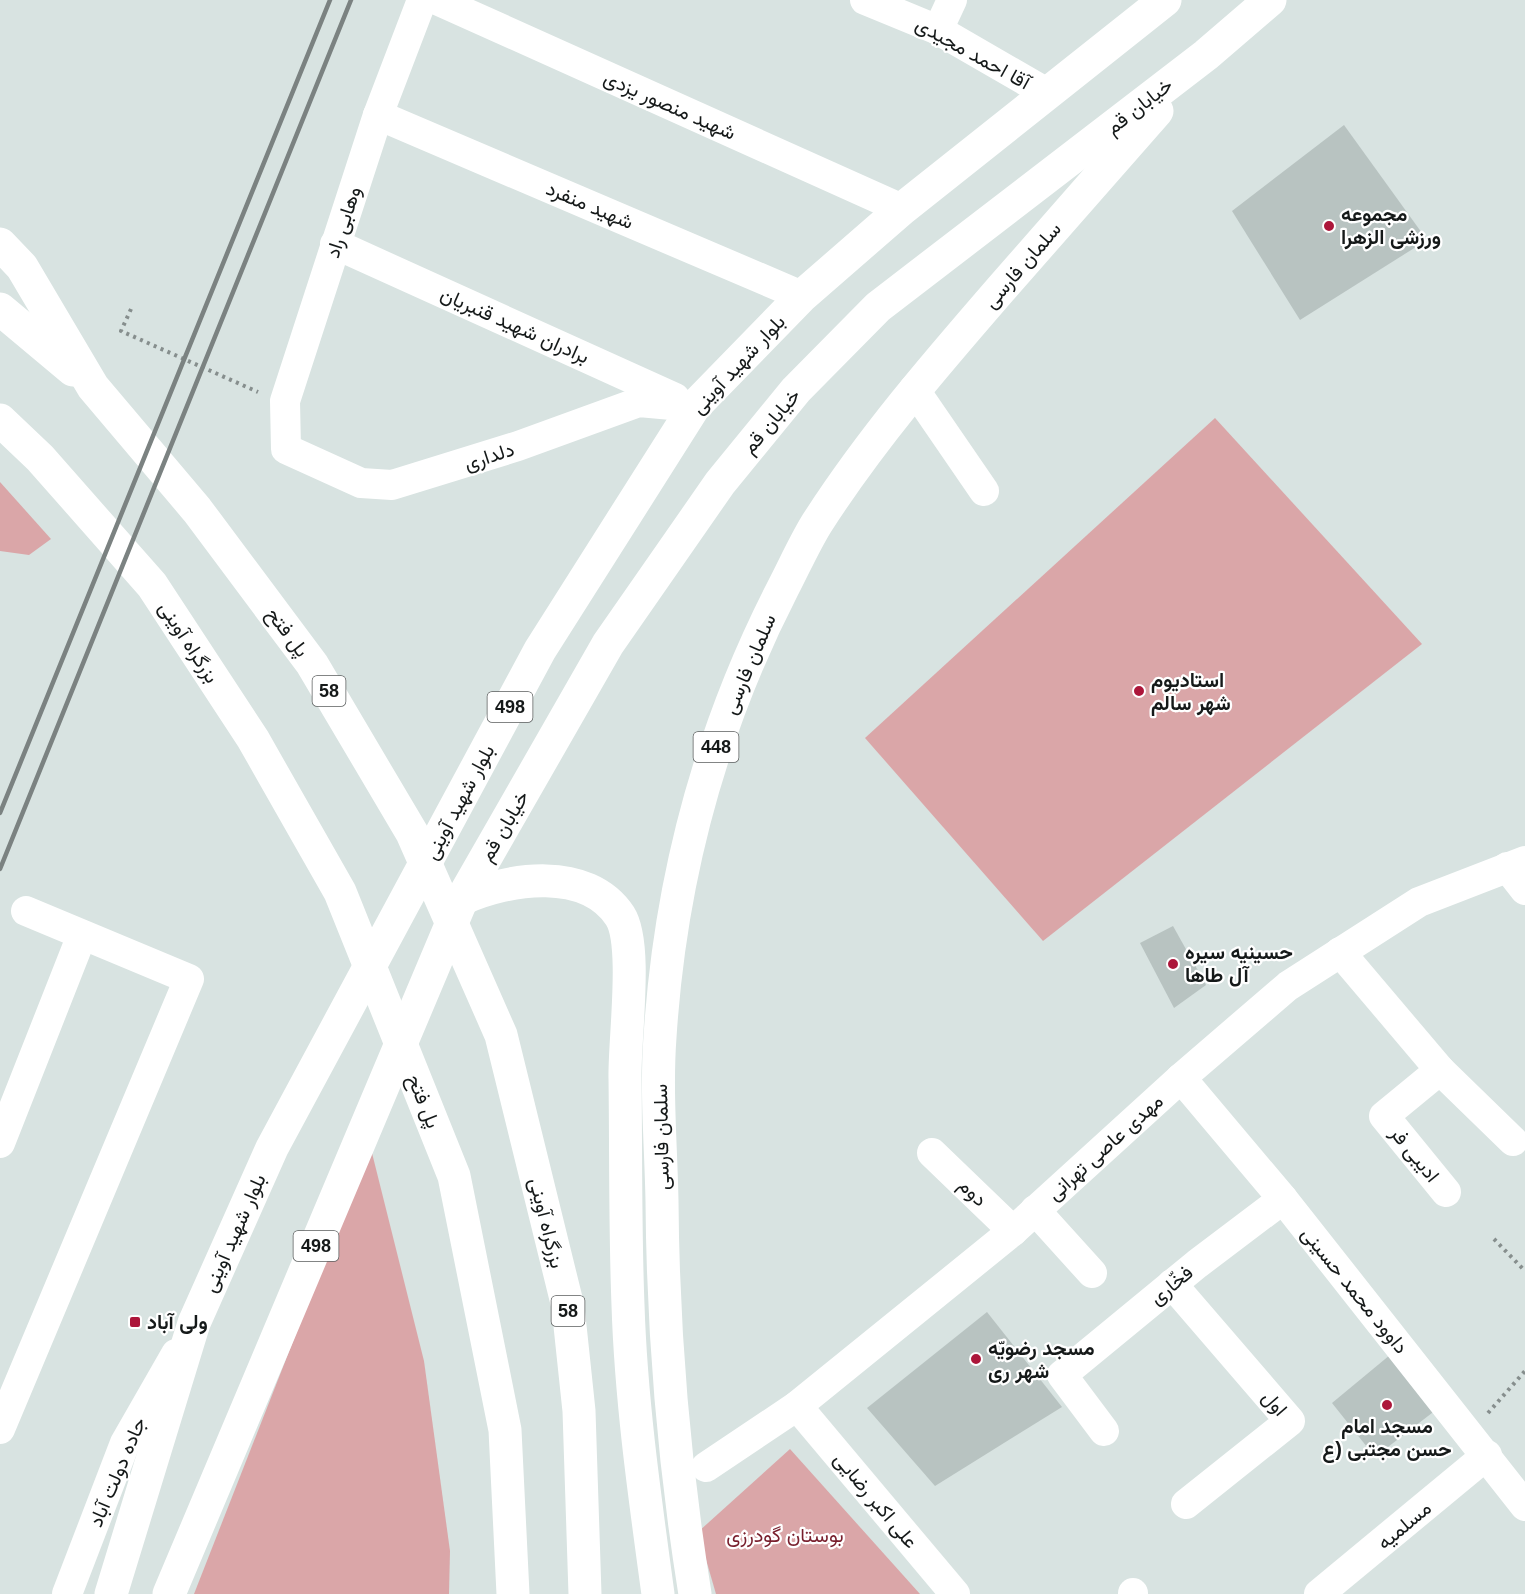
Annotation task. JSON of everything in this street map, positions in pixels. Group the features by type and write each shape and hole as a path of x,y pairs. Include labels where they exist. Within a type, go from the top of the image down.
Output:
{"main road":[{"name":"بلوار شهید آوینی","path":"111,1594 194,1323 272,1148 540,650 694,406 802,296 902,209 1165,0"},
{"name":"498","path":"1206,55 1270,0"},
{"name":"سلمان فارسی","path":"695,1594 680,1503 663,1294 659,1041 668,948 681,873 702,790 719,737 766,622 815,527 855,467 914,389 1206,55"},
{"name":"خیابان قم","path":"462,899 608,644 720,483 796,390 878,307 1206,55"},
{"path":"0,243 22,267 93,387"},
{"name":"58","path":"0,309 93,387"},
{"name":"پل فتح","path":"93,387 197,510 312,664 412,833 501,1035"},
{"name":"بزرگراه آوینی","path":"0,420 40,458 152,585 253,739 340,892"},
{"name":"سلمان فارسی","path":"462,899 483,889 540,880 576,886 601,895 620,917 628,939 624,1071 628,1306 646,1501 658,1594"},
{"name":"پل فتح","path":"340,892 454,1176 505,1430 513,1594"},
{"name":"498","path":"169,1594 462,899"},
{"name":"بزرگراه آوینی","path":"501,1035 568,1307 579,1411 585,1594"}],"street":[{"name":"وهابی راد","path":"286,449 285,401 378,115 422,0"},
{"name":"شهید منصور یزدی","path":"437,0 902,209"},
{"name":"آقا احمد مجیدی","path":"865,0 938,30 1047,93"},
{"path":"938,30 952,0"},
{"name":"شهید منفرد","path":"378,115 802,296"},
{"name":"برادران شهید قنبریان","path":"336,244 694,406"},
{"path":"914,389 984,491"},
{"name":"دلداری","path":"286,449 361,483 392,485 518,446 639,402 694,406"},
{"path":"1516,864 1525,890"},
{"name":"مهدی عاصی تهرانی","path":"706,1467 797,1406 1013,1231 1181,1078 1288,986 1419,902 1516,864"},
{"path":"0,1430 189,980 26,911"},
{"path":"0,1143 82,934"},
{"path":"1340,951 1440,1070 1513,1141"},
{"name":"ادیبی فر","path":"1440,1070 1384,1116 1446,1192"},
{"name":"داوود محمد حسینی","path":"1181,1078 1283,1199 1479,1444 1525,1506"},
{"name":"دوم","path":"932,1153 1013,1231"},
{"name":"فخّاری","path":"1104,1431 1062,1375 1172,1284 1283,1199"},
{"path":"1035,1210 1092,1273"},
{"name":"اول","path":"1172,1284 1290,1421 1186,1504"},
{"name":"جاده دولت آباد","path":"67,1594 125,1443 194,1323"},
{"name":"علی اکبر رضایی","path":"797,1406 955,1594"},
{"name":"مسلمیه","path":"1319,1594 1479,1444"}],"path":[{"path":"131,309 121,331 262,394"},
{"path":"1494,1239 1525,1270"},
{"path":"1479,1444 1525,1371"}],"green space":[{"name":"استادیوم شهر سالم","path":"1215,418 1422,644 1043,941 865,738"},
{"path":"0,482 51,539 29,555 0,551"},
{"path":"370,1145 424,1361 450,1551 449,1594 194,1594"},
{"name":"بوستان گودرزی","path":"790,1449 920,1594 716,1594 698,1532"}],"building":[{"name":"مجموعه ورزشی الزهرا","path":"1344,125 1427,240 1300,320 1232,211"},
{"name":"حسینیه سیره آل طاها","path":"1173,926 1206,985 1174,1008 1140,943"},
{"name":"مسجد رضویّه شهر ری","path":"987,1312 1062,1407 935,1486 867,1408"},
{"name":"مسجد امام حسن مجتبی (ع","path":"1396,1350 1441,1406 1375,1457 1332,1403"}],"railway":[{"path":"0,813 330,0"},
{"path":"0,869 351,0"}],"place":[{"name":"مجموعه ورزشی الزهرا","path":"1329,226"},
{"name":"استادیوم شهر سالم","path":"1139,691"},
{"name":"حسینیه سیره آل طاها","path":"1173,964"},
{"name":"ولی آباد","path":"135,1322"},
{"name":"مسجد رضویّه شهر ری","path":"976,1359"},
{"name":"مسجد امام حسن مجتبی (ع","path":"1387,1405"}]}
